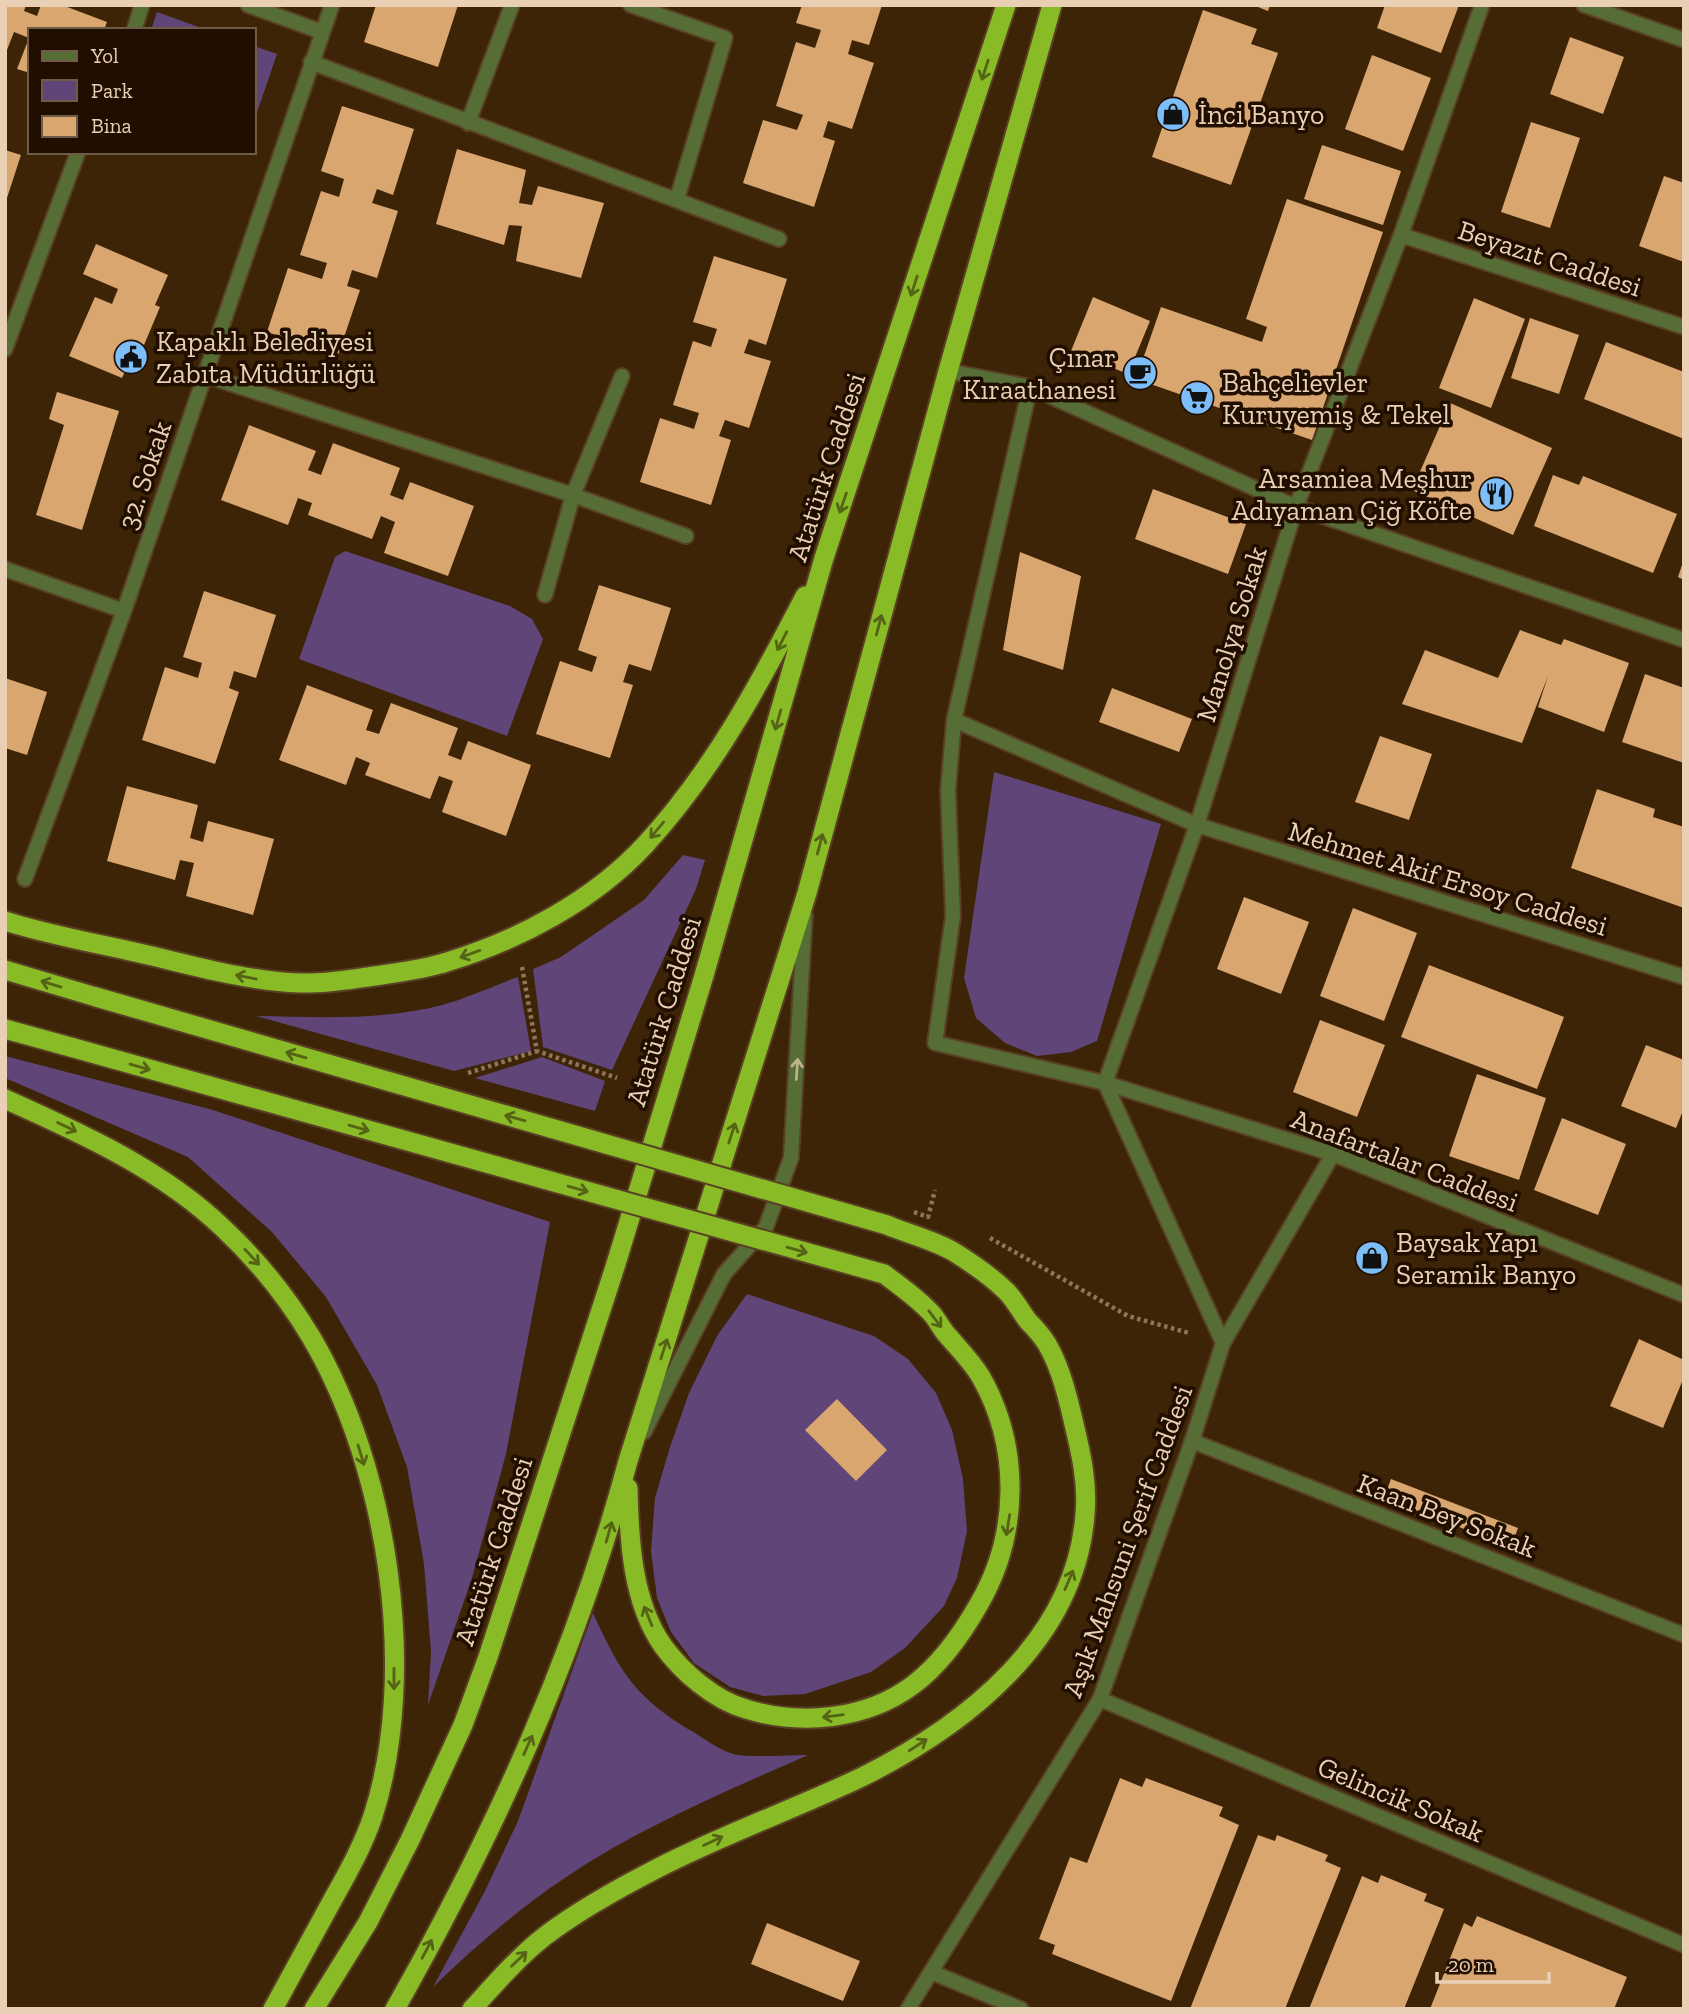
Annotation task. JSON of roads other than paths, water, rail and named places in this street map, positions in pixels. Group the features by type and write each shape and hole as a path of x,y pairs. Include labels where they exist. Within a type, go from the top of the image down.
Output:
{"highway":[{"name":"Atatürk Caddesi","path":"314,2009 368,1922 410,1840 463,1725 488,1657 643,1176 707,966 824,558 1006,5"},
{"path":"395,2009 475,1861 557,1677 607,1539 628,1461 807,893 948,371 1052,5"},
{"path":"5,921 247,978 304,984 411,970 444,963 488,947 536,925 580,900 612,876 644,846 677,807 756,691 824,558"},
{"path":"5,970 887,1225 953,1252 1007,1292 1047,1344 1064,1383 1085,1476 1086,1512 1081,1547 1057,1608 1042,1634 1018,1665 970,1711 905,1754 860,1778 656,1868 584,1910 527,1951 472,2009"},
{"path":"5,1029 884,1274 933,1315 945,1334 967,1356 981,1377 1004,1438 1011,1503 999,1564 976,1609 932,1670 911,1687 886,1701 859,1711 835,1716 793,1718 744,1709 703,1686 663,1645 650,1622 642,1599 629,1527 628,1461"},
{"path":"5,1099 69,1128 138,1166 181,1193 222,1227 255,1260 312,1339 338,1393 361,1451 388,1567 393,1615 394,1688 389,1741 373,1816 358,1855 273,2009"}],"street":[{"path":"135,28 142,5"},
{"path":"248,5 322,32"},
{"name":"32. Sokak","path":"25,880 124,611 332,5"},
{"path":"468,123 512,5"},
{"path":"631,5 725,38 677,199"},
{"name":"Manolya Sokak","path":"1105,1083 1197,825 1296,507 1401,235 1482,5"},
{"path":"1584,5 1684,40"},
{"path":"311,62 779,239"},
{"path":"5,349 77,154"},
{"name":"Beyazıt Caddesi","path":"1401,235 1684,327"},
{"path":"948,371 1030,387 1296,507 1684,640"},
{"path":"204,375 573,495 685,536"},
{"path":"545,595 573,495 622,376"},
{"path":"954,720 1030,387"},
{"path":"5,569 124,611"},
{"name":"Mehmet Akif Ersoy Caddesi","path":"954,720 1197,825 1684,977"},
{"name":"Anafartalar Caddesi","path":"954,720 948,791 953,916 935,1043 1105,1083 1333,1154 1684,1295"},
{"path":"628,1461 724,1275 766,1227 791,1158 807,893"},
{"path":"1105,1083 1223,1343"},
{"name":"Aşık Mahsuni Şerif Caddesi","path":"908,2009 1100,1699 1192,1441 1223,1343 1333,1154"},
{"name":"Kaan Bey Sokak","path":"1192,1441 1684,1635"},
{"name":"Gelincik Sokak","path":"1100,1699 1684,1945"},
{"path":"930,1972 1021,2009"}],"place":[{"name":"İnci Banyo","path":"1173,114"},
{"name":"Kapaklı Belediyesi Zabıta Müdürlüğü","path":"131,357"},
{"name":"Çınar Kıraathanesi","path":"1140,373"},
{"name":"Bahçelievler Kuruyemiş & Tekel","path":"1197,398"},
{"name":"Arsamiea Meşhur Adıyaman Çiğ Köfte","path":"1496,494"},
{"name":"Baysak Yapı Seramik Banyo","path":"1372,1258"}]}
